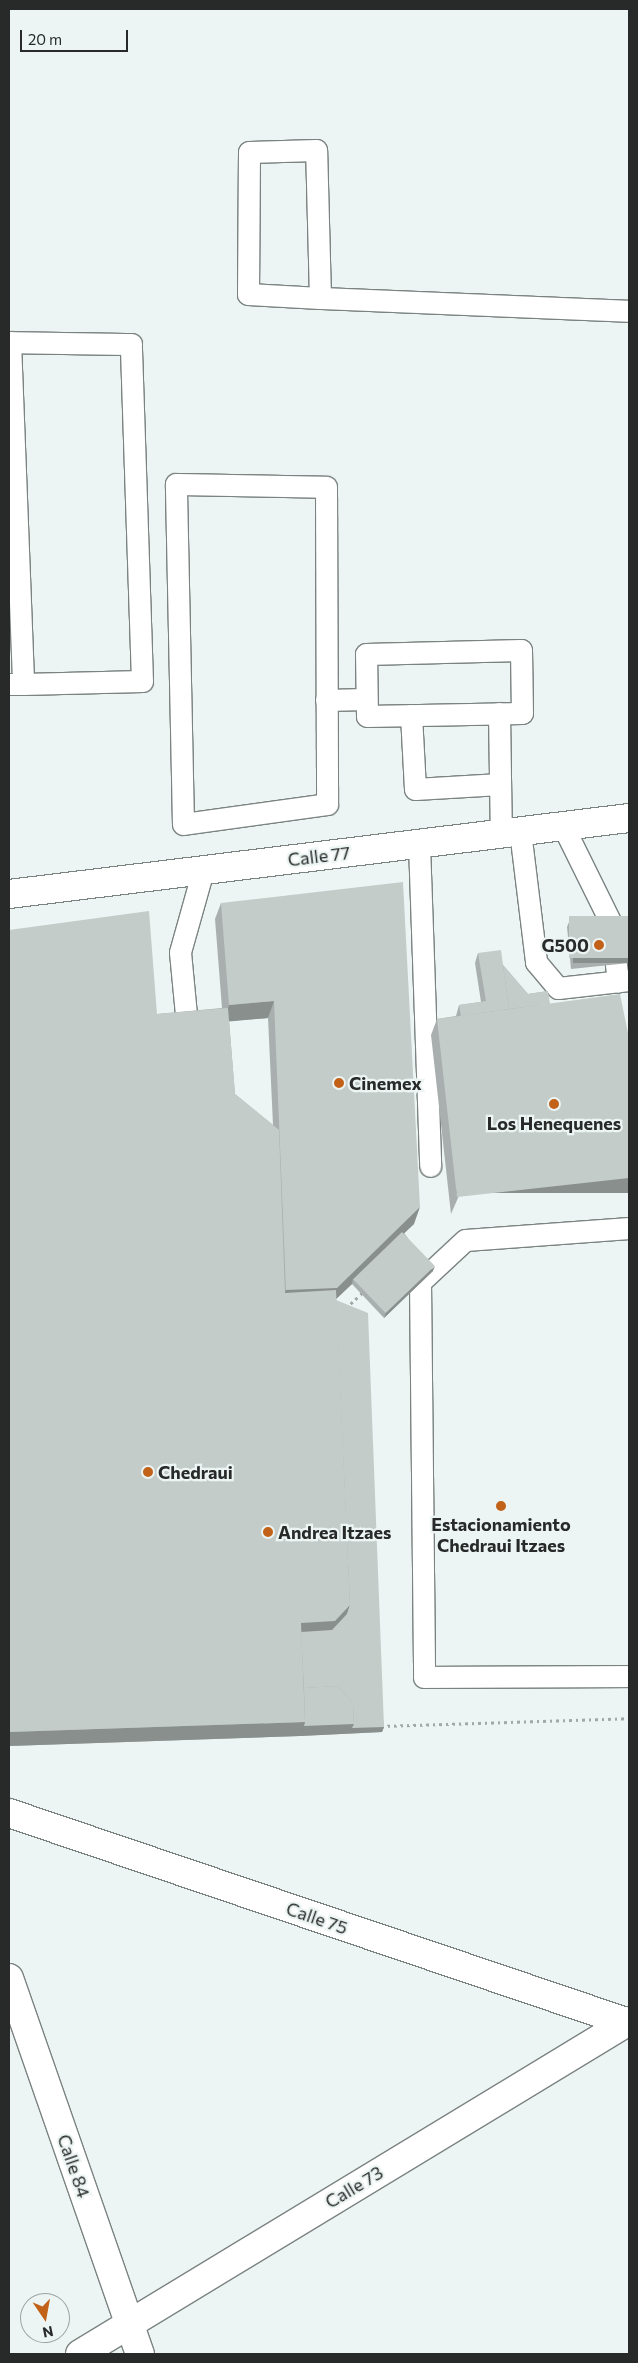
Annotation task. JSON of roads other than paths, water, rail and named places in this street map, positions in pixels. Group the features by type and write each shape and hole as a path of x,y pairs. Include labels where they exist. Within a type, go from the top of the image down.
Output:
{"street":[{"name":"Calle 77","path":"9,894 629,818"},
{"name":"Calle 75","path":"9,1813 628,2025"},
{"name":"Calle 84","path":"9,1978 140,2354"},
{"name":"Calle 73","path":"80,2354 628,2025"}],"lane":[{"path":"320,298 316,150 249,152 248,294 320,298 629,312"},
{"path":"10,342 130,344 142,681 16,684 10,342"},
{"path":"176,484 326,487 326,700 326,804 184,824 176,484"},
{"path":"521,650 522,713 499,714 367,716 366,654 521,650"},
{"path":"326,700 366,698"},
{"path":"499,714 500,784 536,962 558,988 623,981 611,923 563,826"},
{"path":"411,715 415,789 500,784"},
{"path":"418,844 430,1166"},
{"path":"187,1025 180,952 204,870"},
{"path":"629,1228 464,1240 420,1282 424,1677 629,1676"}],"place":[{"name":"G500","path":"599,945"},
{"name":"Cinemex","path":"339,1083"},
{"name":"Los Henequenes","path":"554,1104"},
{"name":"Chedraui","path":"148,1472"},
{"name":"Estacionamiento Chedraui Itzaes","path":"501,1506"},
{"name":"Andrea Itzaes","path":"268,1532"}]}
